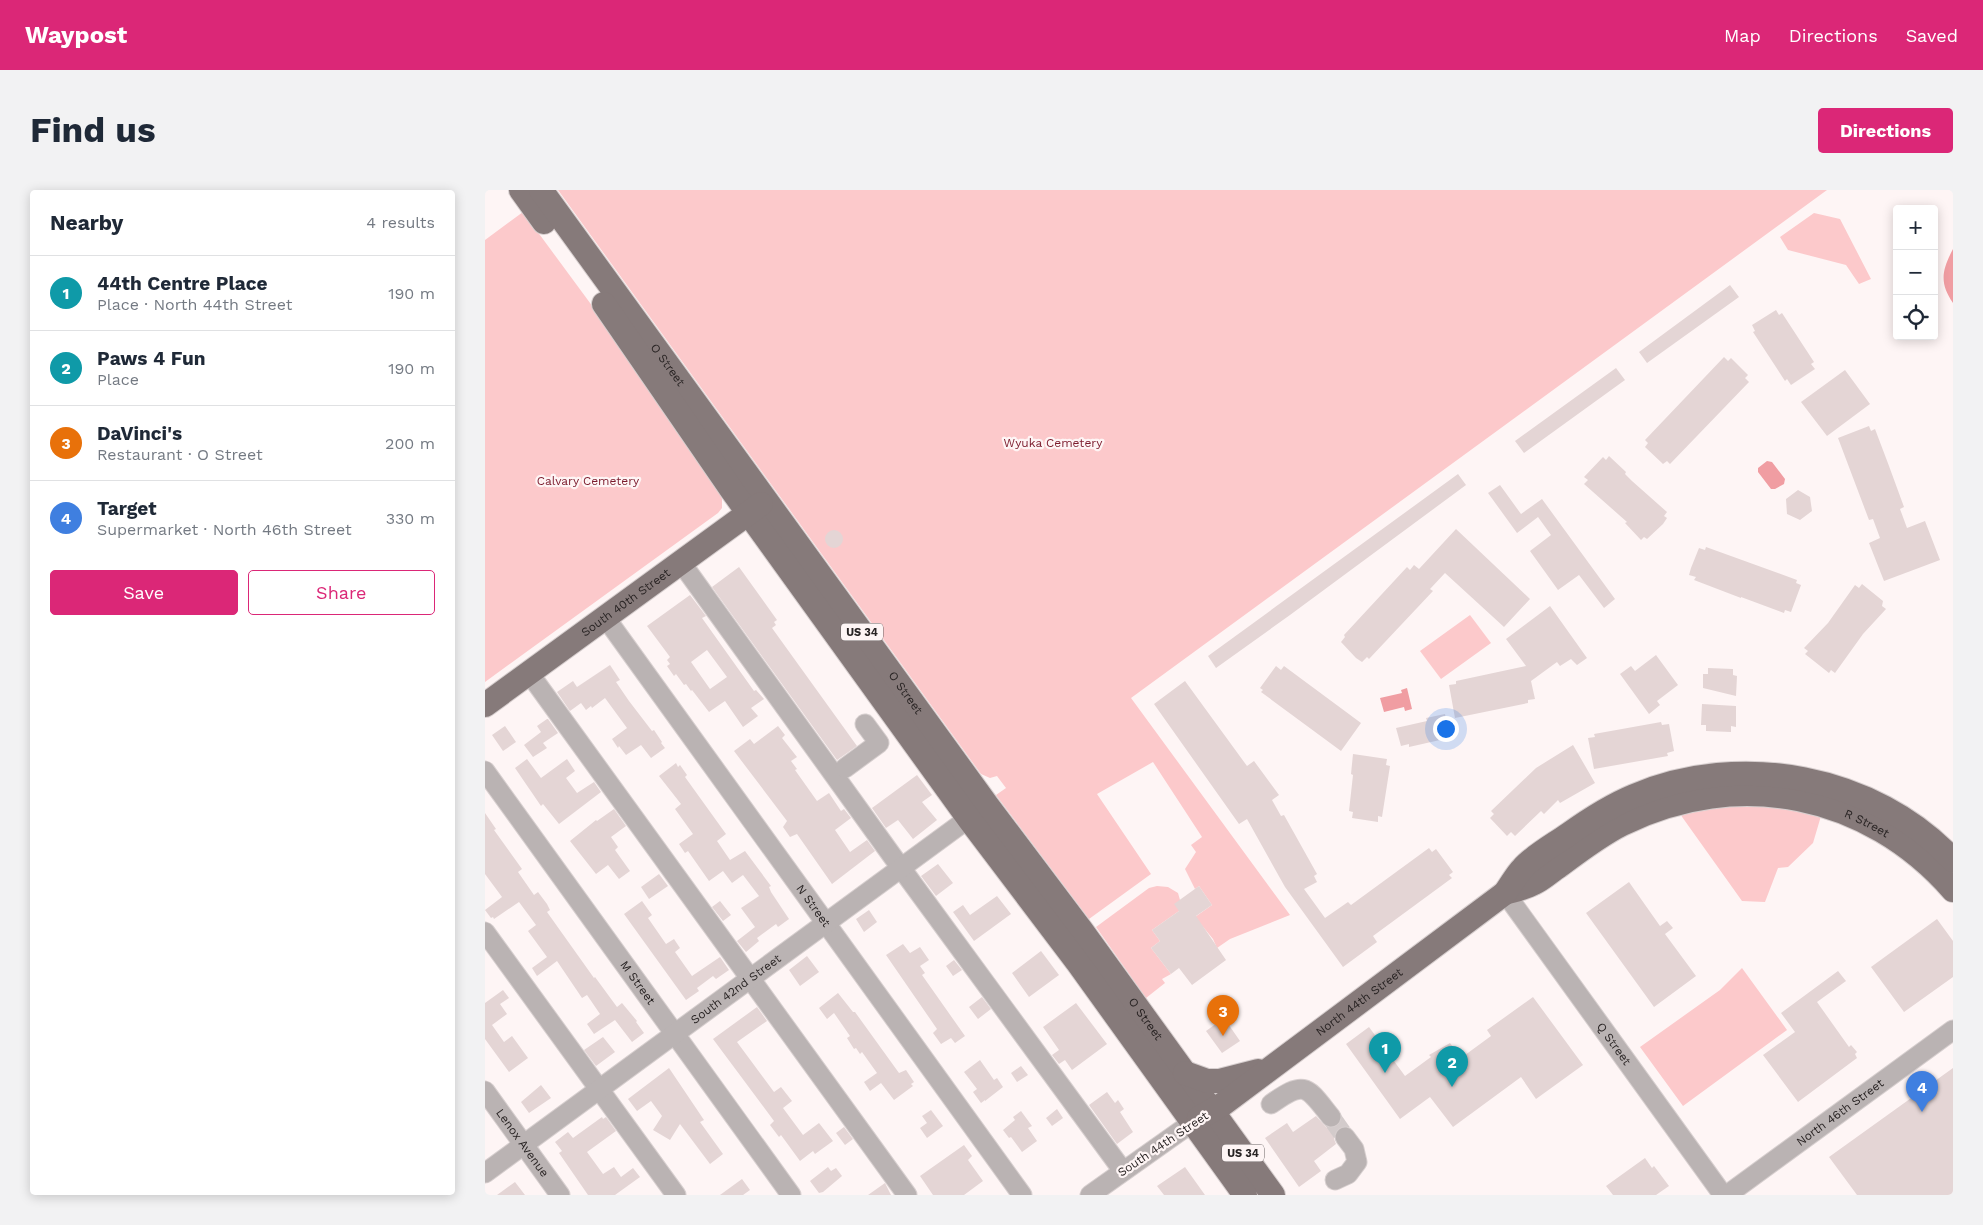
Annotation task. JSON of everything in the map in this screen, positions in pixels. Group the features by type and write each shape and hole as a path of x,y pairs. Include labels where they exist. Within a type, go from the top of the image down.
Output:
{"main road":[{"name":"O Street","path":"521,190 620,326 758,507"},
{"name":"O Street","path":"541,190 758,507 978,812 1078,963 1203,1116 1273,1195"},
{"name":"South 40th Street","path":"485,705 680,561 758,507"},
{"name":"North 44th Street","path":"1203,1116 1271,1068 1505,893 1524,867 1614,804 1656,788 1702,777 1727,774 1763,784"},
{"name":"R Street","path":"1763,784 1815,781 1854,794 1876,804 1924,834 1953,860"},
{"name":"R Street","path":"1763,784 1832,808 1874,826 1893,837 1925,862 1953,890"},
{"name":"O Street","path":"978,812 1185,1073 1203,1116 1245,1195"},
{"path":"1185,1073 1207,1081 1219,1081 1271,1068"}],"street":[{"path":"680,561 901,868 1123,1171"},
{"name":"N Street","path":"605,617 1023,1195"},
{"path":"529,673 907,1195"},
{"path":"845,768 879,743 865,724"},
{"name":"M Street","path":"485,771 791,1195"},
{"name":"South 42nd Street","path":"485,1173 978,812"},
{"name":"Q Street","path":"1505,893 1723,1195"},
{"path":"485,932 676,1195"},
{"name":"North 46th Street","path":"1727,1195 1953,1030"},
{"path":"1271,1104 1289,1091 1299,1088 1310,1090 1331,1117"},
{"name":"Lenox Avenue","path":"485,1091 560,1195"},
{"name":"South 44th Street","path":"1090,1195 1203,1116"},
{"path":"1335,1180 1347,1174 1357,1162 1354,1150 1345,1137"}],"green space":[{"name":"Wyuka Cemetery","path":"558,190 1827,190 1131,698 1290,915 1230,939 1217,948 1213,939 1195,917 1212,905 1199,886 1195,889 1185,869 1196,852 1191,845 1202,837 1153,762 1097,794 1151,874 1089,919 996,795 1006,788 997,776 990,778 981,774"},
{"name":"Calvary Cemetery","path":"523,212 621,345 718,490 722,499 722,508 718,513 485,682 485,240"},
{"path":"1814,213 1840,219 1871,279 1859,284 1846,265 1788,250 1780,237"},
{"path":"1470,615 1491,643 1441,679 1420,651"},
{"path":"1783,806 1821,816 1813,843 1788,867 1778,868 1765,902 1742,901 1680,814 1714,807"},
{"path":"1157,886 1168,887 1178,893 1180,900 1179,911 1152,930 1160,941 1151,948 1171,974 1162,979 1165,983 1146,998 1096,927 1149,888"},
{"path":"1742,968 1787,1030 1683,1106 1640,1047 1720,990"}],"shaded area":[{"path":"1953,249 1953,303 1944,283 1944,270"},
{"path":"1767,461 1772,462 1785,479 1784,484 1775,489 1771,489 1758,472 1758,468"},
{"path":"1407,688 1412,709 1405,711 1404,707 1384,712 1380,698 1402,693 1401,690"}],"building":[{"path":"1730,285 1739,297 1647,363 1639,352"},
{"path":"1776,310 1779,315 1782,313 1814,362 1811,364 1815,369 1791,385 1787,379 1785,381 1753,332 1755,331 1752,325"},
{"path":"1724,357 1728,361 1731,358 1748,375 1745,378 1749,382 1670,464 1667,461 1663,464 1645,447 1648,443 1645,440"},
{"path":"1616,368 1625,380 1524,453 1515,441"},
{"path":"1845,370 1870,404 1827,436 1801,402"},
{"path":"1869,426 1871,431 1875,429 1889,466 1904,507 1900,509 1907,528 1925,521 1940,560 1884,581 1869,543 1880,538 1873,519 1869,520 1838,438"},
{"path":"1609,456 1626,472 1625,474 1632,481 1667,512 1664,516 1667,518 1663,524 1647,539 1644,537 1641,540 1625,523 1627,522 1584,484 1588,480 1584,477 1603,457 1606,460"},
{"path":"1458,474 1466,485 1216,668 1208,656"},
{"path":"1500,485 1521,514 1542,499 1615,599 1604,608 1579,575 1558,590 1530,551 1551,535 1538,517 1517,533 1488,493"},
{"path":"1798,490 1810,497 1812,511 1800,520 1787,514 1786,499"},
{"path":"1456,529 1530,599 1504,627 1445,573 1430,589 1433,591 1369,659 1367,657 1362,662 1356,658 1341,642 1345,637 1344,635 1407,567 1410,570 1414,565 1419,569"},
{"path":"834,530 840,533 843,539 840,545 834,548 828,545 825,539 828,533"},
{"path":"1706,547 1797,580 1796,583 1801,585 1791,612 1785,610 1784,613 1694,580 1696,577 1689,575 1691,568 1699,548 1705,550"},
{"path":"739,567 777,620 774,622 776,625 772,628 857,746 837,760 712,587"},
{"path":"1862,584 1883,601 1882,606 1886,609 1863,634 1835,673 1831,670 1829,673 1805,654 1808,651 1804,648 1828,623 1855,585 1859,588"},
{"path":"690,595 706,616 702,618 754,691 756,690 764,699 751,708 758,716 743,727 725,701 709,712 692,690 686,684 684,685 676,674 674,676 667,666 670,664 667,660 670,657 647,626","holes":["707,650 727,677 710,689 691,662"]},
{"path":"1550,606 1587,658 1577,665 1571,659 1560,666 1557,662 1531,681 1535,699 1528,700 1528,703 1455,718 1449,685 1456,684 1456,681 1526,666 1506,639"},
{"path":"1656,655 1678,685 1657,701 1660,705 1649,714 1620,674 1631,666 1635,671"},
{"path":"610,665 620,680 616,682 652,731 654,730 665,748 651,758 641,745 626,755 619,746 618,748 612,739 627,728 605,698 592,708 591,706 586,710 581,703 570,711 557,692 573,681 577,687"},
{"path":"1276,666 1281,670 1284,666 1361,723 1341,751 1261,692 1263,690 1260,688"},
{"path":"1708,668 1733,669 1733,675 1737,676 1736,696 1703,688 1703,674 1708,674"},
{"path":"1185,681 1247,766 1254,761 1279,795 1272,800 1281,816 1284,815 1317,874 1314,876 1317,882 1304,889 1325,918 1348,902 1351,905 1429,848 1432,852 1436,849 1453,872 1449,875 1452,878 1373,936 1377,942 1343,967 1285,887 1247,819 1239,824 1154,704"},
{"path":"1702,704 1736,706 1736,727 1731,726 1731,732 1706,731 1706,725 1701,725"},
{"path":"1445,714 1448,729 1445,730 1446,735 1439,737 1440,740 1409,747 1409,744 1401,746 1396,728 1427,721 1426,718"},
{"path":"547,719 558,733 543,743 547,748 533,757 524,745 541,732 537,726"},
{"path":"1661,722 1662,725 1669,724 1674,751 1667,753 1668,756 1594,769 1588,738 1595,737 1594,734"},
{"path":"505,726 516,742 503,751 492,735"},
{"path":"778,726 785,735 782,738 797,757 791,761 797,769 795,770 817,801 829,793 841,811 844,809 851,818 835,830 850,852 867,840 875,851 832,884 797,834 790,837 783,827 787,821 734,751 750,739 754,744"},
{"path":"1573,745 1595,783 1560,803 1558,800 1544,814 1541,811 1515,836 1511,832 1507,836 1490,818 1494,814 1491,811 1536,768"},
{"path":"1353,754 1387,759 1386,765 1390,766 1382,817 1378,816 1378,822 1352,818 1353,812 1349,811"},
{"path":"527,759 541,778 567,759 575,771 566,778 577,793 594,782 601,792 559,824 543,804 541,806 515,768"},
{"path":"676,763 678,767 680,765 687,775 685,777 726,834 717,841 730,860 745,851 771,886 769,887 771,892 789,919 778,927 776,924 757,938 759,941 746,952 737,941 755,927 741,908 759,896 743,875 732,883 723,871 709,881 688,851 685,853 679,844 693,834 675,809 681,804 659,776"},
{"path":"917,775 932,795 922,802 937,820 913,839 898,820 886,828 872,808"},
{"path":"614,809 626,826 611,837 618,847 615,850 630,871 619,879 608,865 596,874 570,841 596,820"},
{"path":"485,813 496,829 494,830 522,869 518,872 534,895 538,892 547,904 550,910 547,912 594,978 617,1007 622,1003 637,1021 644,1033 632,1042 615,1020 594,1034 587,1024 600,1014 587,995 582,998 557,961 537,976 532,968 547,957 528,931 536,925 519,902 494,919 485,910 502,897 485,874"},
{"path":"938,864 953,883 936,896 921,876"},
{"path":"659,874 668,886 649,899 641,887"},
{"path":"1629,882 1660,926 1667,921 1673,928 1665,934 1696,976 1654,1007 1586,913"},
{"path":"1199,886 1212,905 1196,916 1226,960 1192,985 1179,968 1171,974 1151,948 1160,941 1152,930 1179,911 1174,904"},
{"path":"997,896 1011,914 974,941 953,912 963,905 970,915"},
{"path":"642,901 652,915 648,918 666,944 674,939 680,948 675,952 692,976 720,957 729,970 716,979 713,976 697,988 699,991 686,1000 624,914"},
{"path":"720,901 731,915 723,921 712,907"},
{"path":"869,910 877,922 864,932 856,919"},
{"path":"1937,919 1953,941 1953,977 1904,1012 1871,967"},
{"path":"903,944 910,953 920,947 929,960 920,966 925,973 922,975 965,1036 955,1043 951,1038 941,1044 933,1033 937,1029 886,955"},
{"path":"1041,951 1059,975 1029,997 1012,973"},
{"path":"807,956 819,972 800,986 789,970"},
{"path":"954,960 962,970 953,976 946,966"},
{"path":"1838,971 1846,981 1817,1002 1849,1047 1851,1045 1857,1052 1855,1054 1857,1058 1798,1102 1763,1055 1795,1032 1781,1013"},
{"path":"503,990 509,998 500,1004 507,1014 492,1025 504,1042 512,1036 528,1058 509,1072 485,1039 485,1003"},
{"path":"838,993 855,1012 899,1073 906,1070 914,1082 911,1084 913,1086 894,1100 881,1083 870,1091 864,1082 877,1073 862,1052 860,1054 856,1048 854,1049 847,1038 850,1036 834,1013 827,1019 819,1008"},
{"path":"982,997 991,1009 978,1019 969,1007"},
{"path":"1533,997 1583,1065 1536,1099 1521,1077 1453,1127 1430,1097 1400,1119 1346,1044 1369,1027 1405,1076 1431,1057 1429,1055 1450,1043 1461,1058 1491,1036 1487,1030"},
{"path":"1076,1003 1107,1044 1072,1070 1065,1060 1059,1064 1052,1055 1059,1050 1043,1027"},
{"path":"757,1007 767,1021 737,1042 774,1092 781,1087 792,1101 783,1108 803,1135 819,1123 833,1141 815,1154 813,1151 800,1161 781,1135 779,1137 770,1125 774,1121 713,1039"},
{"path":"1224,1018 1240,1041 1222,1053 1206,1031"},
{"path":"603,1037 615,1052 596,1066 584,1050"},
{"path":"980,1060 994,1080 997,1078 1003,1087 981,1103 973,1092 977,1089 964,1072"},
{"path":"1021,1066 1028,1075 1017,1082 1011,1073"},
{"path":"669,1068 704,1120 700,1122 723,1154 710,1164 680,1124 670,1140 653,1130 662,1116 651,1101 637,1111 628,1099"},
{"path":"1953,1068 1953,1195 1857,1195 1829,1157"},
{"path":"541,1085 551,1098 529,1113 521,1102"},
{"path":"1107,1092 1115,1103 1118,1100 1124,1109 1120,1112 1133,1132 1117,1144 1089,1105"},
{"path":"1057,1109 1063,1118 1052,1126 1046,1118"},
{"path":"931,1110 943,1126 927,1138 920,1128 927,1123 922,1116"},
{"path":"1021,1111 1032,1126 1028,1128 1037,1141 1022,1152 1003,1130 1015,1120 1013,1117"},
{"path":"1316,1116 1327,1128 1333,1128 1341,1122 1344,1126 1338,1128 1335,1133 1334,1139 1336,1144 1314,1161 1321,1171 1299,1187 1265,1138 1287,1123 1293,1132"},
{"path":"602,1117 603,1119 606,1117 616,1131 587,1152 603,1174 614,1167 621,1177 633,1168 640,1177 615,1195 588,1195 559,1153 562,1151 555,1142 568,1132 573,1138"},
{"path":"844,1127 853,1139 845,1145 836,1133"},
{"path":"964,1145 972,1156 968,1160 983,1181 964,1195 933,1195 920,1176"},
{"path":"1645,1158 1652,1168 1654,1166 1669,1186 1656,1195 1613,1195 1606,1186"},
{"path":"828,1167 831,1171 836,1168 842,1176 823,1192 819,1193 810,1181"},
{"path":"1185,1167 1205,1195 1164,1195 1157,1186"},
{"path":"742,1179 750,1190 743,1195 720,1195"},
{"path":"515,1182 525,1195 497,1195"},
{"path":"885,1183 891,1195 868,1195"}],"tunnel":[{"path":"1331,1117 1345,1137"}],"place":[{"name":"DaVinci's","path":"1223,1036"},
{"name":"44th Centre Place","path":"1385,1073"},
{"name":"Paws 4 Fun","path":"1452,1087"},
{"name":"Target","path":"1922,1112"}]}
